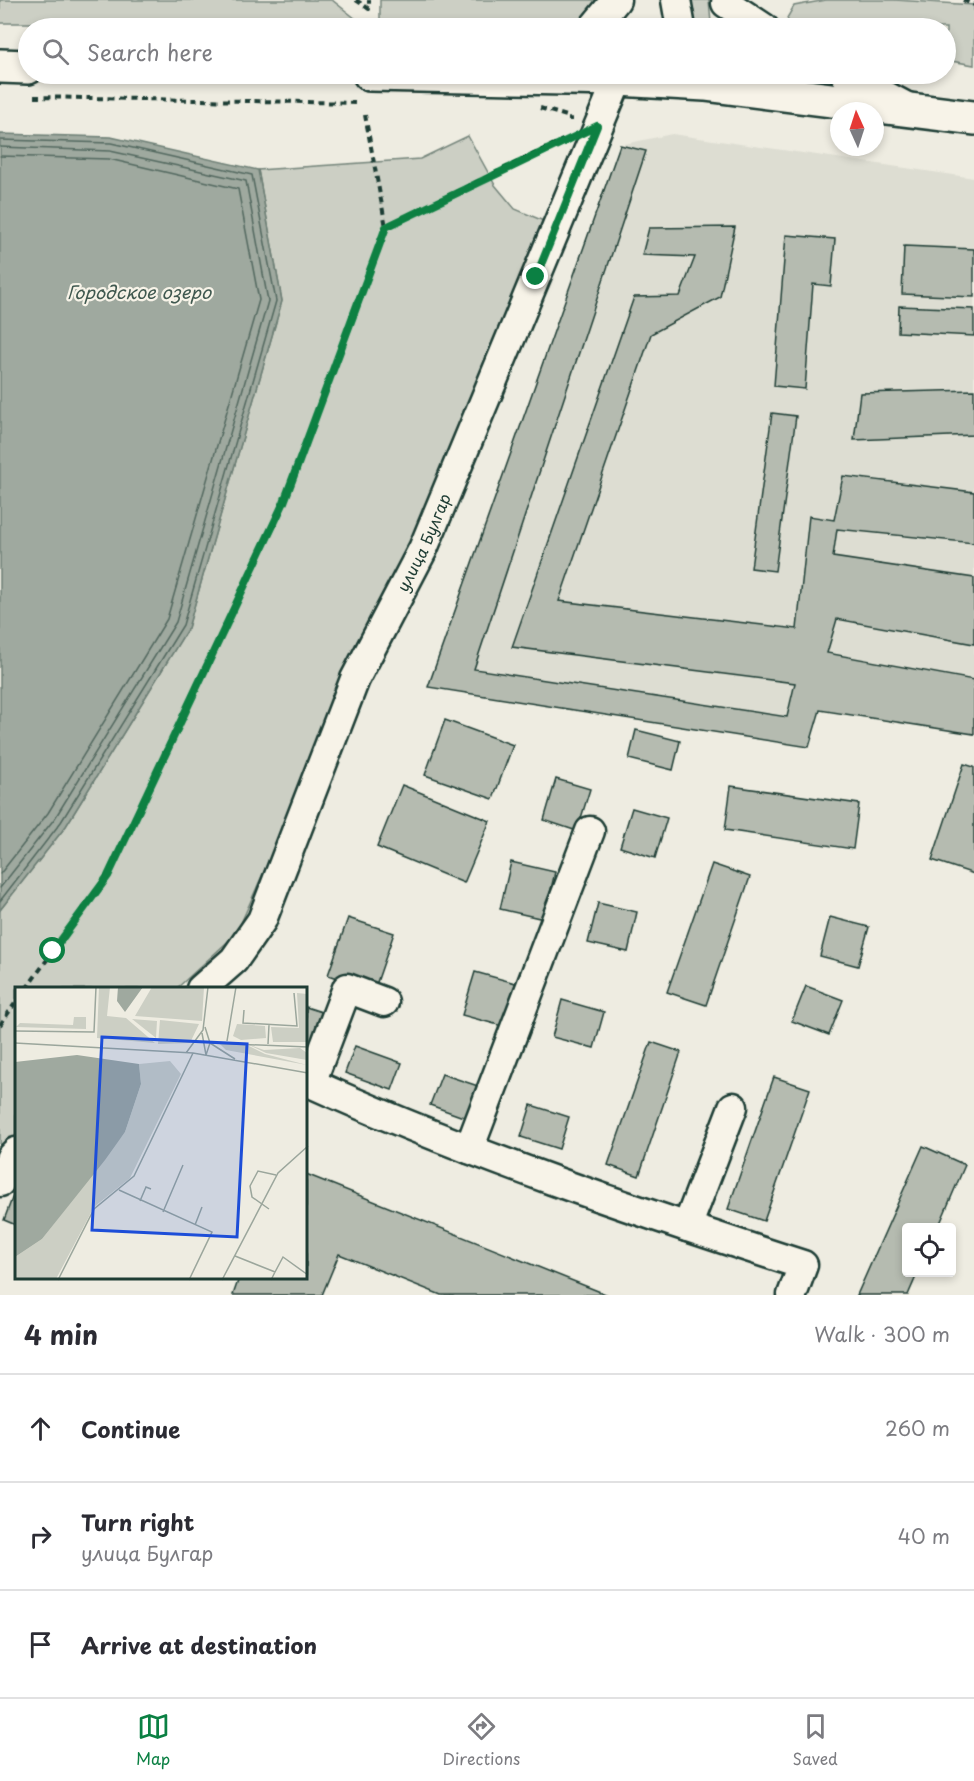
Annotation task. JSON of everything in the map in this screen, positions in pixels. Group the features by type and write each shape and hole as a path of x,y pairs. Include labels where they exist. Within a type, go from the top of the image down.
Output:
{"main road":[{"path":"0,66 18,77"},
{"path":"370,88 437,84"},
{"path":"748,84 914,111 974,118"}],"street":[{"path":"601,18 616,0"},
{"path":"676,0 679,18"},
{"path":"730,8 747,18"},
{"name":"улица Булгар","path":"203,987 234,960 262,920 355,679 423,549 616,84"},
{"path":"864,84 914,111"},
{"path":"469,1149 590,831"},
{"path":"384,1002 347,988 309,1082 469,1149 687,1227 803,1265 792,1295"},
{"path":"687,1227 733,1107"},
{"path":"0,1182 15,1153"}],"path":[{"path":"356,0 369,9 369,0"},
{"path":"963,0 974,5"},
{"path":"141,84 370,88"},
{"path":"535,106 570,117"},
{"path":"27,987 108,876 284,502 386,227 365,115"},
{"path":"386,227 597,126"},
{"path":"0,1025 15,1003"}],"shaded area":[{"path":"0,0 332,0 355,18 18,18 18,23 0,23"},
{"path":"380,0 603,0 595,13 584,18 380,18"},
{"path":"685,0 709,0 711,18 688,18"},
{"path":"826,0 895,0 974,5 974,65 956,62 956,18 787,18 794,6"},
{"path":"672,134 974,178 974,734 821,710 809,747 428,687 620,145"},
{"path":"468,136 495,185 515,209 546,222 431,516 344,693 236,934 178,987 15,987 15,1136 8,1143 0,1161 0,910 66,826 188,628 282,301 258,170 420,159"}],"water":[{"name":"Городское озеро","path":"0,134 111,137 258,170 282,301 188,628 66,826 0,910"}],"building":[{"path":"620,145 646,151 474,669 787,717 795,683 512,647 634,297 680,296 695,257 642,255 649,228 735,227 720,297 651,334 559,601 797,629 809,516 834,520 843,476 974,492 974,543 837,529 833,557 974,578 974,644 837,619 827,653 974,680 974,734 820,710 809,747 428,687"},
{"path":"786,235 835,239 831,286 813,284 805,389 774,386"},
{"path":"904,246 974,249 974,297 902,294"},
{"path":"899,306 974,309 974,336 898,332"},
{"path":"974,390 974,435 854,440 860,393"},
{"path":"772,413 796,416 775,571 751,568"},
{"path":"445,720 513,745 493,799 425,775"},
{"path":"636,730 680,741 673,770 629,759"},
{"path":"964,764 974,767 974,874 932,860"},
{"path":"556,779 590,789 577,831 544,820"},
{"path":"402,785 490,821 464,883 377,847"},
{"path":"731,786 859,804 853,849 725,830"},
{"path":"632,808 667,818 655,858 620,847"},
{"path":"511,862 555,872 544,919 500,909"},
{"path":"712,864 750,877 706,1005 667,992"},
{"path":"598,903 637,912 628,952 588,943"},
{"path":"830,917 869,927 858,966 820,956"},
{"path":"348,918 394,933 374,991 328,975"},
{"path":"475,972 519,984 506,1027 462,1015"},
{"path":"806,986 843,1000 829,1035 792,1021"},
{"path":"562,1000 604,1012 594,1048 552,1037"},
{"path":"308,1008 328,1014 316,1047 308,1044"},
{"path":"651,1042 681,1052 639,1176 608,1165"},
{"path":"355,1046 402,1063 392,1090 345,1073"},
{"path":"442,1074 478,1086 466,1118 430,1105"},
{"path":"774,1077 810,1089 764,1221 728,1209"},
{"path":"531,1105 569,1117 559,1149 521,1137"},
{"path":"923,1146 965,1165 940,1223 902,1223 902,1277 916,1277 908,1295 857,1295"},
{"path":"308,1175 608,1295 441,1295 339,1254 322,1295 233,1295 238,1280 308,1280"},
{"path":"14,1193 15,1225 4,1220"}],"route":[{"path":"53,951 108,876 284,502 386,227 569,137 597,126 536,277"}]}
